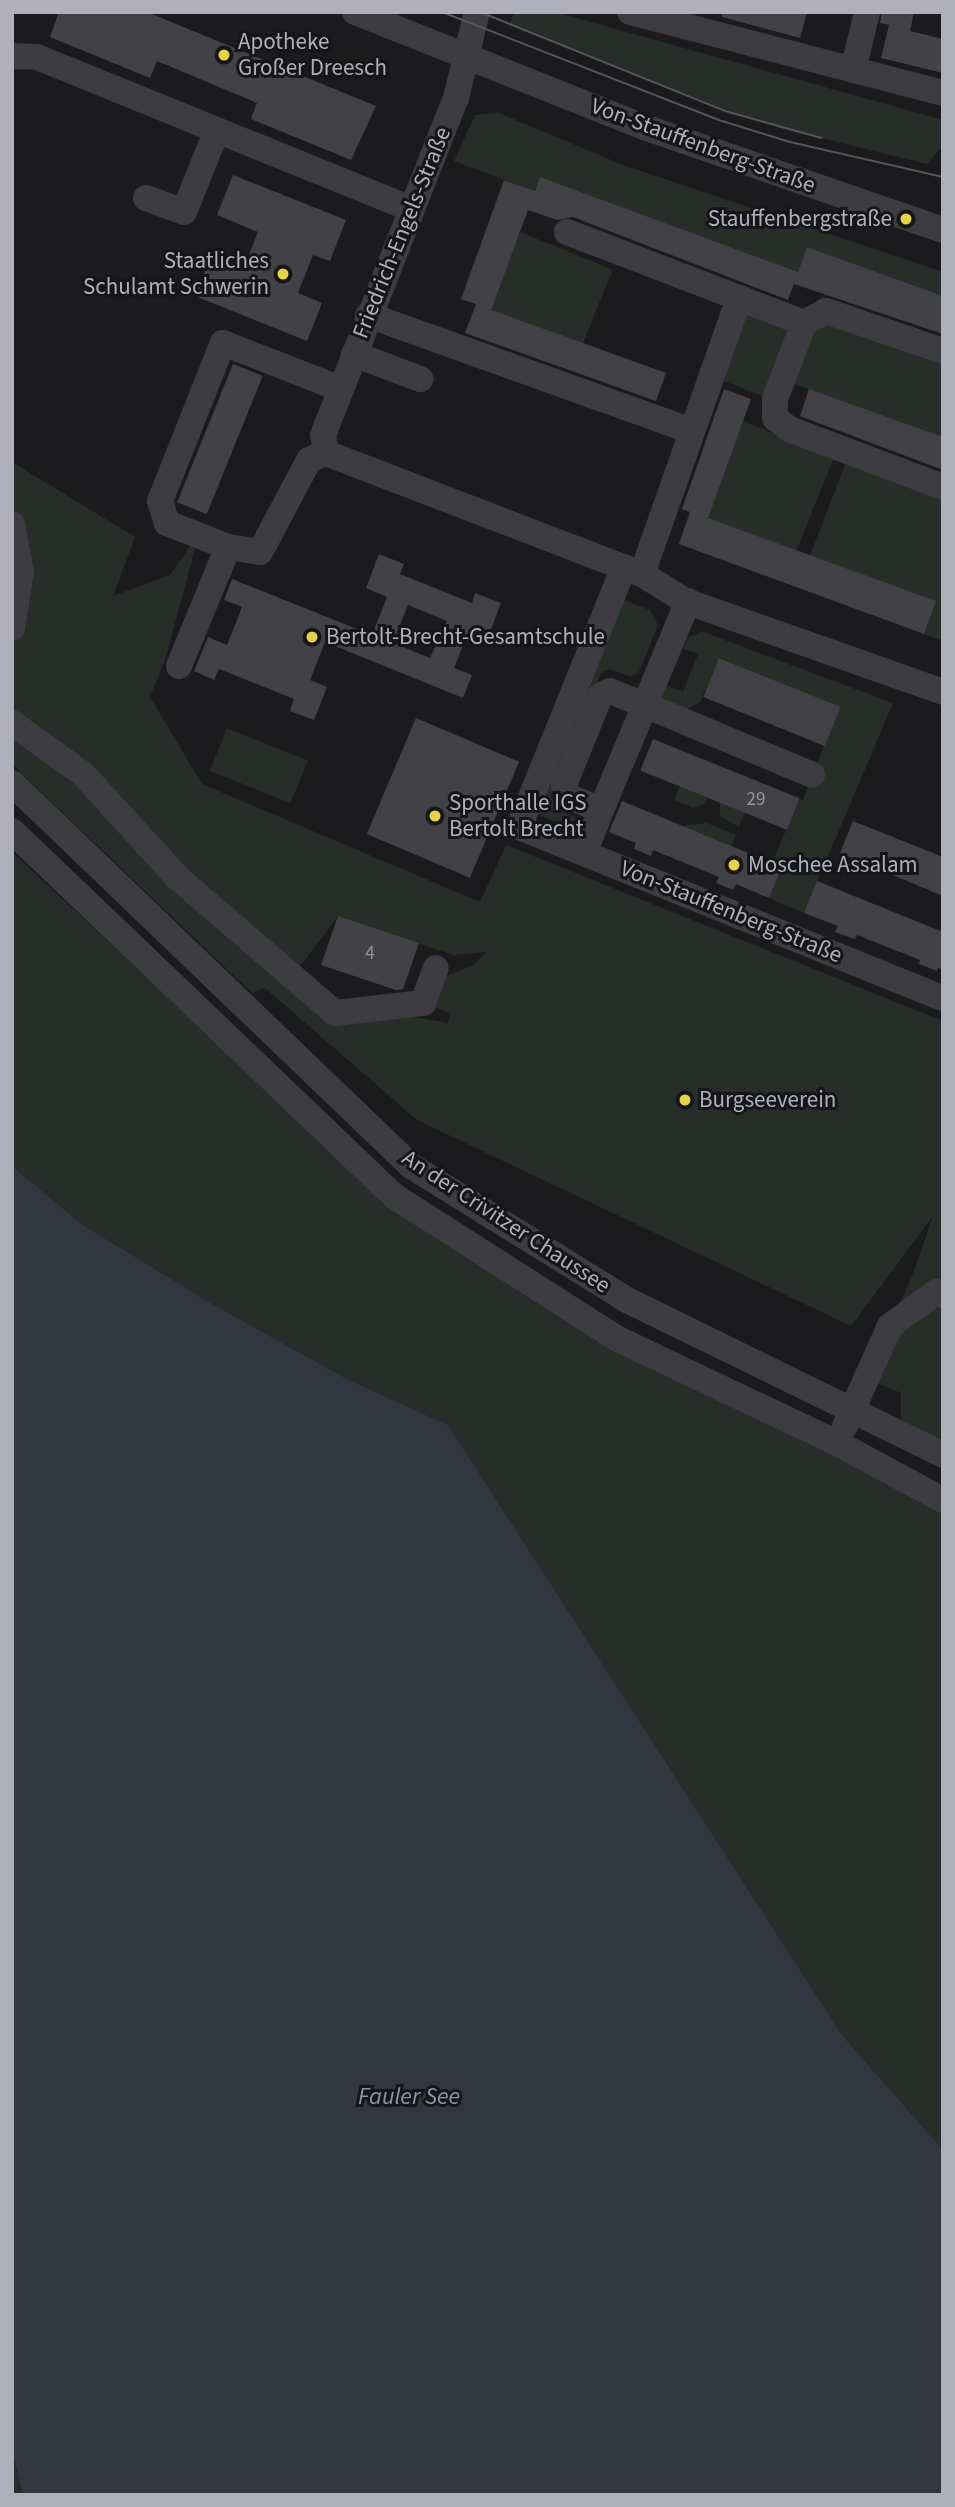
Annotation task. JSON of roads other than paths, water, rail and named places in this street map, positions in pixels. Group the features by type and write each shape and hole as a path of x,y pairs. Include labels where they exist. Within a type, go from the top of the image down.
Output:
{"street":[{"name":"Von-Stauffenberg-Straße","path":"355,12 644,127 943,230"},
{"name":"Friedrich-Engels-Straße","path":"326,453 323,435 368,315 456,98 477,12"},
{"path":"630,12 943,93"},
{"path":"853,70 867,12"},
{"path":"12,57 37,57 411,209"},
{"path":"146,198 184,212 217,130"},
{"path":"567,232 804,323"},
{"path":"633,571 692,431 739,298"},
{"path":"943,351 826,311 804,323 775,399 775,418 789,429 943,486"},
{"path":"368,315 692,431"},
{"path":"341,389 223,343 160,502 167,523 228,547 260,552 309,460 326,453 633,571 688,601 943,692"},
{"path":"354,354 421,379"},
{"path":"12,524 21,572 12,628"},
{"path":"179,666 228,547"},
{"name":"Von-Stauffenberg-Straße","path":"633,571 519,828 943,998"},
{"path":"584,853 688,601"},
{"path":"604,803 594,807 569,797 564,785 600,696 610,691 811,775"},
{"path":"12,723 83,774 178,878 335,1013 423,1003 436,968"},
{"name":"An der Crivitzer Chaussee","path":"12,783 411,1166 627,1300 943,1454"},
{"name":"An der Crivitzer Chaussee","path":"12,831 394,1195 618,1339 837,1443 943,1500"},
{"path":"837,1443 890,1326 936,1292 943,1294"}],"water":[{"name":"Fauler See","path":"12,1166 83,1225 214,1305 347,1379 448,1425 842,2035 943,2150 943,2495 23,2495 12,2450"}],"tram line":[{"path":"442,12 722,121 790,142 943,177"},
{"path":"480,12 725,111 821,138"}],"place":[{"name":"Apotheke Großer Dreesch","path":"224,55"},
{"name":"Stauffenbergstraße","path":"906,219"},
{"name":"Staatliches Schulamt Schwerin","path":"283,274"},
{"name":"Bertolt-Brecht-Gesamtschule","path":"312,637"},
{"name":"Sporthalle IGS Bertolt Brecht","path":"435,816"},
{"name":"Moschee Assalam","path":"734,865"},
{"name":"Burgseeverein","path":"685,1100"}]}
